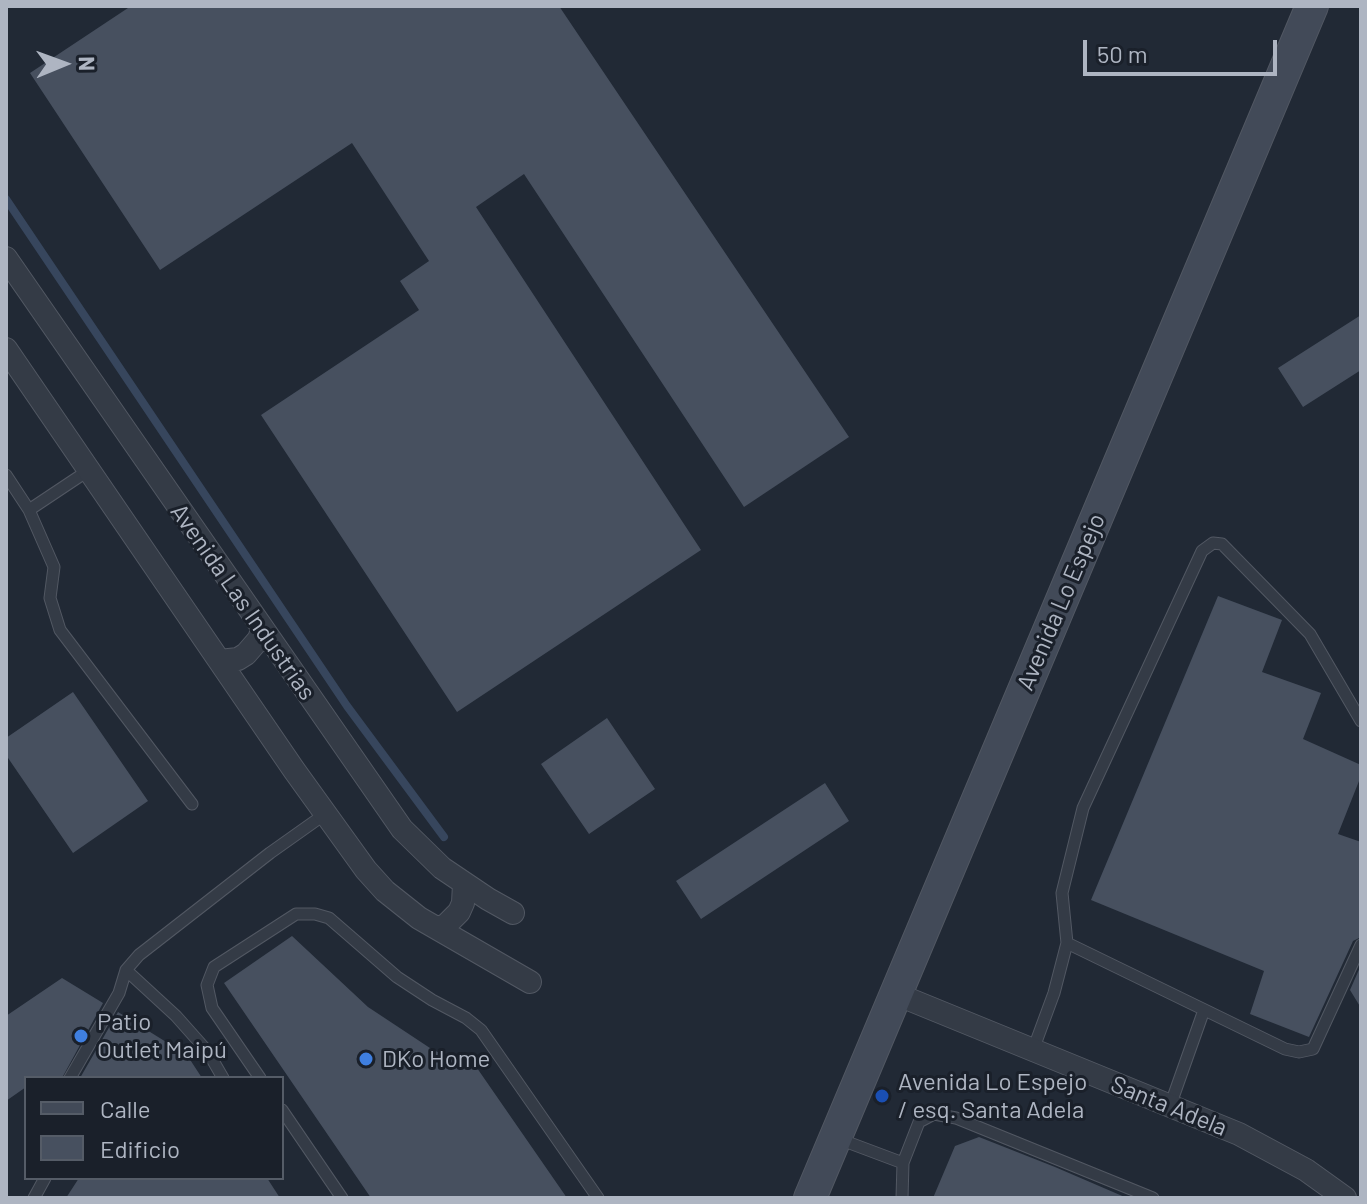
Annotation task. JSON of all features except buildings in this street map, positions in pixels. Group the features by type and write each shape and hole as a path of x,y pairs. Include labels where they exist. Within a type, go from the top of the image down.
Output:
{"main road":[{"name":"Avenida Lo Espejo","path":"810,1198 1312,6"}],"street":[{"name":"Avenida Las Industrias","path":"6,258 402,829 464,884 513,913"},
{"path":"6,349 366,870 385,891 419,918 530,982"},
{"path":"220,661 246,654 259,639 262,630"},
{"path":"438,928 446,925 459,912 464,884"},
{"name":"Santa Adela","path":"896,994 1273,1151 1345,1198"}],"lane":[{"path":"29,510 89,470"},
{"path":"6,475 29,510 54,567 50,598 60,630 192,804"},
{"path":"1033,1050 1054,993 1067,943 1062,893 1083,808 1202,551 1213,543 1222,544 1310,634 1361,721"},
{"path":"71,1076 119,993 126,970 139,955 325,814"},
{"path":"259,1076 212,1008 207,985 214,967 296,914 329,918 397,977 481,1030 598,1198"},
{"path":"1067,943 1285,1049 1299,1052 1313,1049 1361,945"},
{"path":"126,970 176,1016 208,1052 222,1076"},
{"path":"1170,1106 1204,1010"},
{"path":"284,1113 342,1198"},
{"path":"902,1198 903,1163 919,1122 934,1114 956,1118 1153,1198"},
{"path":"835,1138 903,1163"},
{"path":"34,1198 44,1180"}],"waterway":[{"path":"6,199 347,706 444,837"}],"place":[{"name":"Patio Outlet Maipú","path":"81,1036"},
{"name":"DKo Home","path":"366,1059"},
{"name":"Avenida Lo Espejo / esq. Santa Adela","path":"882,1096"}]}
